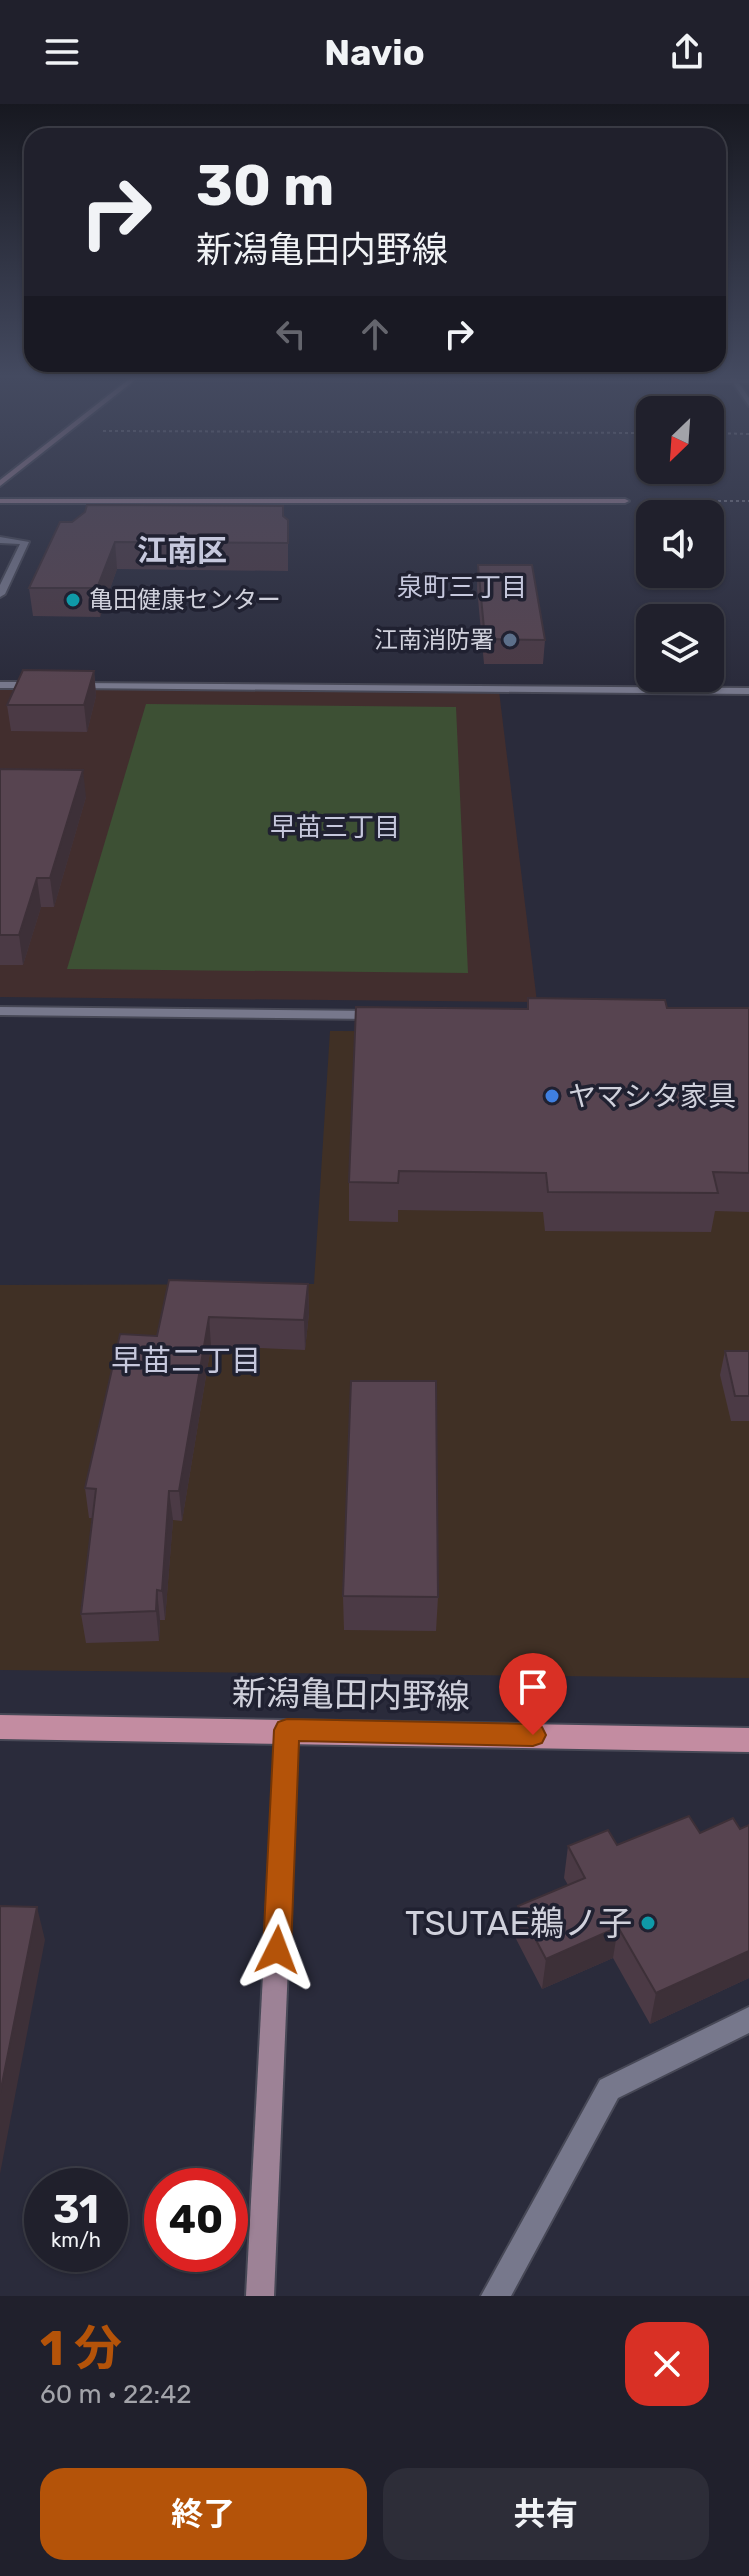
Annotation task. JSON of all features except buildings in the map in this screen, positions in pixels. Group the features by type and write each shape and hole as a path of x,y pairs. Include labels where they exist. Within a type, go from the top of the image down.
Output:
{"main road":[{"name":"新潟亀田内野線","path":"0,1727 749,1740"}],"street":[{"path":"0,501 625,501"},
{"path":"0,540 25,542 0,594"},
{"path":"0,685 48,685"},
{"path":"64,686 749,691"},
{"path":"0,1011 398,1015"},
{"path":"260,2296 287,1730"},
{"path":"495,2296 609,2089 749,2020"}],"path":[{"path":"625,501 749,501"}],"shaded area":[{"path":"0,689 499,691 537,1002 0,997"},
{"path":"330,1031 749,1032 749,1678 0,1670 0,1285 314,1284"}],"green space":[{"path":"146,704 456,707 468,973 67,969"}],"place":[{"name":"亀田健康センター","path":"73,600"},
{"name":"江南消防署","path":"510,640"},
{"name":"ヤマシタ家具","path":"552,1096"},
{"name":"TSUTAE鵜ノ子","path":"648,1923"}],"district":[{"name":"江南区","path":"182,551"},
{"name":"泉町三丁目","path":"462,587"},
{"name":"早苗三丁目","path":"335,827"},
{"name":"早苗二丁目","path":"186,1361"}],"route":[{"path":"277,1950 287,1730 533,1735"}]}
